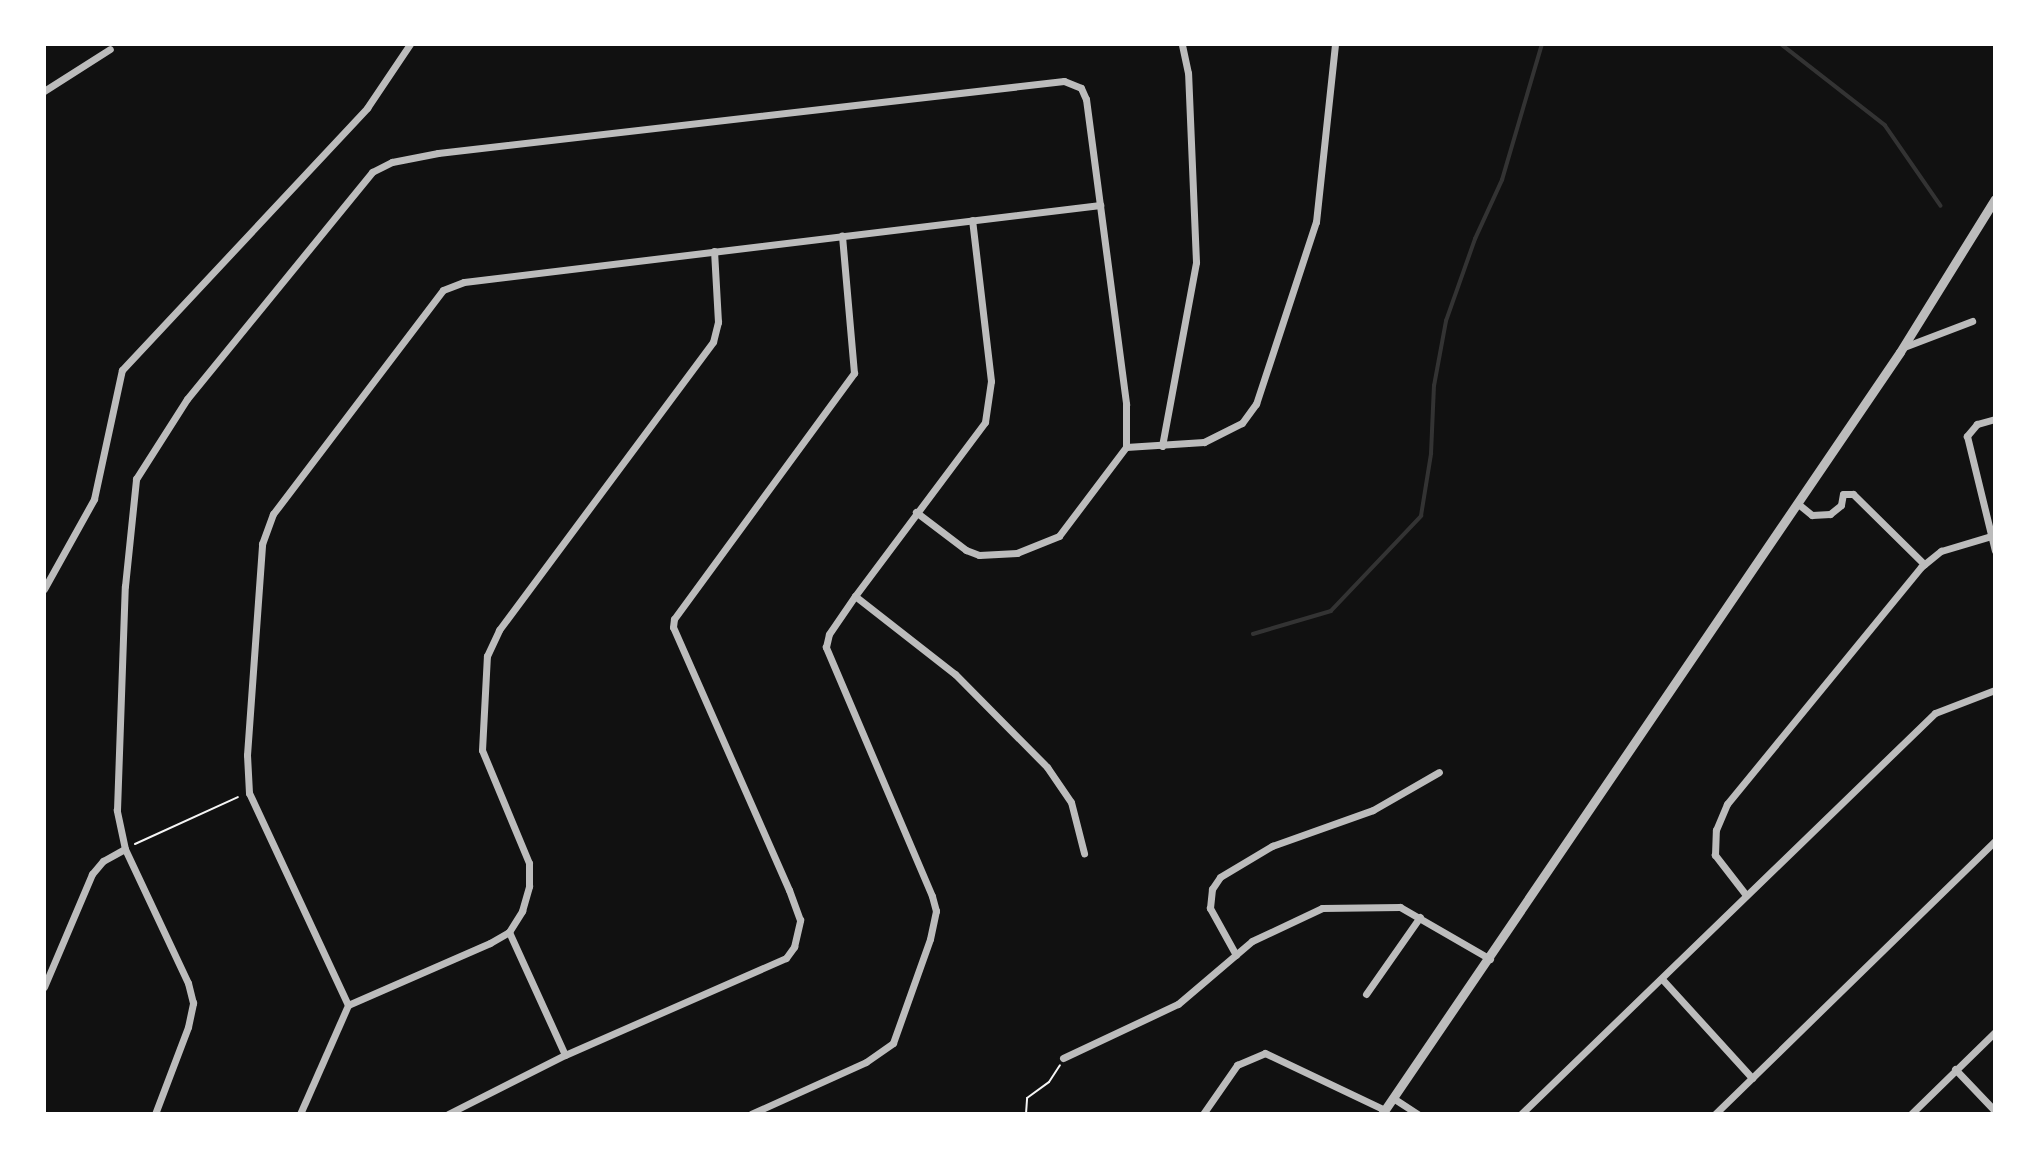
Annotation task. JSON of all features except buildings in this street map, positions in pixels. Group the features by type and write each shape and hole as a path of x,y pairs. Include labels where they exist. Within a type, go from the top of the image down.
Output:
{"street":[{"path":"44,589 94,499 122,370 368,108 410,44"},
{"path":"1162,446 1196,262 1188,73 1181,44"},
{"path":"1126,447 1187,446 1226,434 1242,423 1256,404 1316,222 1327,155 1335,44"},
{"path":"44,91 110,49"},
{"path":"155,1114 188,1027 193,1003 188,984 125,849 115,783 126,563 136,479 187,399 372,172 392,162 438,153 1064,81 1081,88 1086,99 1126,404 1126,447 1059,536 1017,553 979,555 966,550 916,512"},
{"path":"1203,1114 1237,1065 1265,1054 1383,1112 1490,959 1903,347 1995,200"},
{"path":"348,1005 249,793 247,755 259,584 268,524 443,290 464,282 1100,205"},
{"path":"751,1114 866,1062 893,1043 936,911 857,718 828,660 829,634 916,512 985,422 991,401 972,220"},
{"path":"448,1114 565,1055 786,958 798,936 800,920 789,890 673,627 674,619 854,373 842,236"},
{"path":"300,1114 348,1005 509,932 529,886 529,863 482,750 487,656 499,630 713,342 718,322 714,251"},
{"path":"1903,347 1972,321"},
{"path":"1995,419 1977,424 1967,436 1995,551"},
{"path":"1797,503 1812,515 1830,514 1841,505 1843,494 1853,494 1924,564"},
{"path":"1746,895 1715,855 1716,830 1727,804 1924,564 1953,546 1991,536"},
{"path":"855,596 955,674 1047,767 1071,802 1084,853"},
{"path":"1521,1114 1935,713 1995,690"},
{"path":"1236,956 1210,908 1212,889 1220,877 1283,841 1373,810 1439,772"},
{"path":"1715,1114 1995,841"},
{"path":"44,986 92,874 103,861 125,849"},
{"path":"1063,1058 1178,1004 1267,931 1322,908 1381,905 1400,907 1490,959"},
{"path":"1366,994 1420,917"},
{"path":"509,932 565,1055"},
{"path":"1662,979 1752,1078"},
{"path":"1911,1114 1995,1032"},
{"path":"1955,1069 1995,1111"},
{"path":"1393,1098 1418,1114"}],"path":[{"path":"125,849 249,793"},
{"path":"1027,1114 1027,1098 1049,1082 1063,1058"}],"waterway":[{"path":"1253,634 1331,611 1421,516 1431,454 1434,386 1446,321 1475,239 1502,180 1542,44"},
{"path":"1781,44 1885,125 1941,206"}]}
